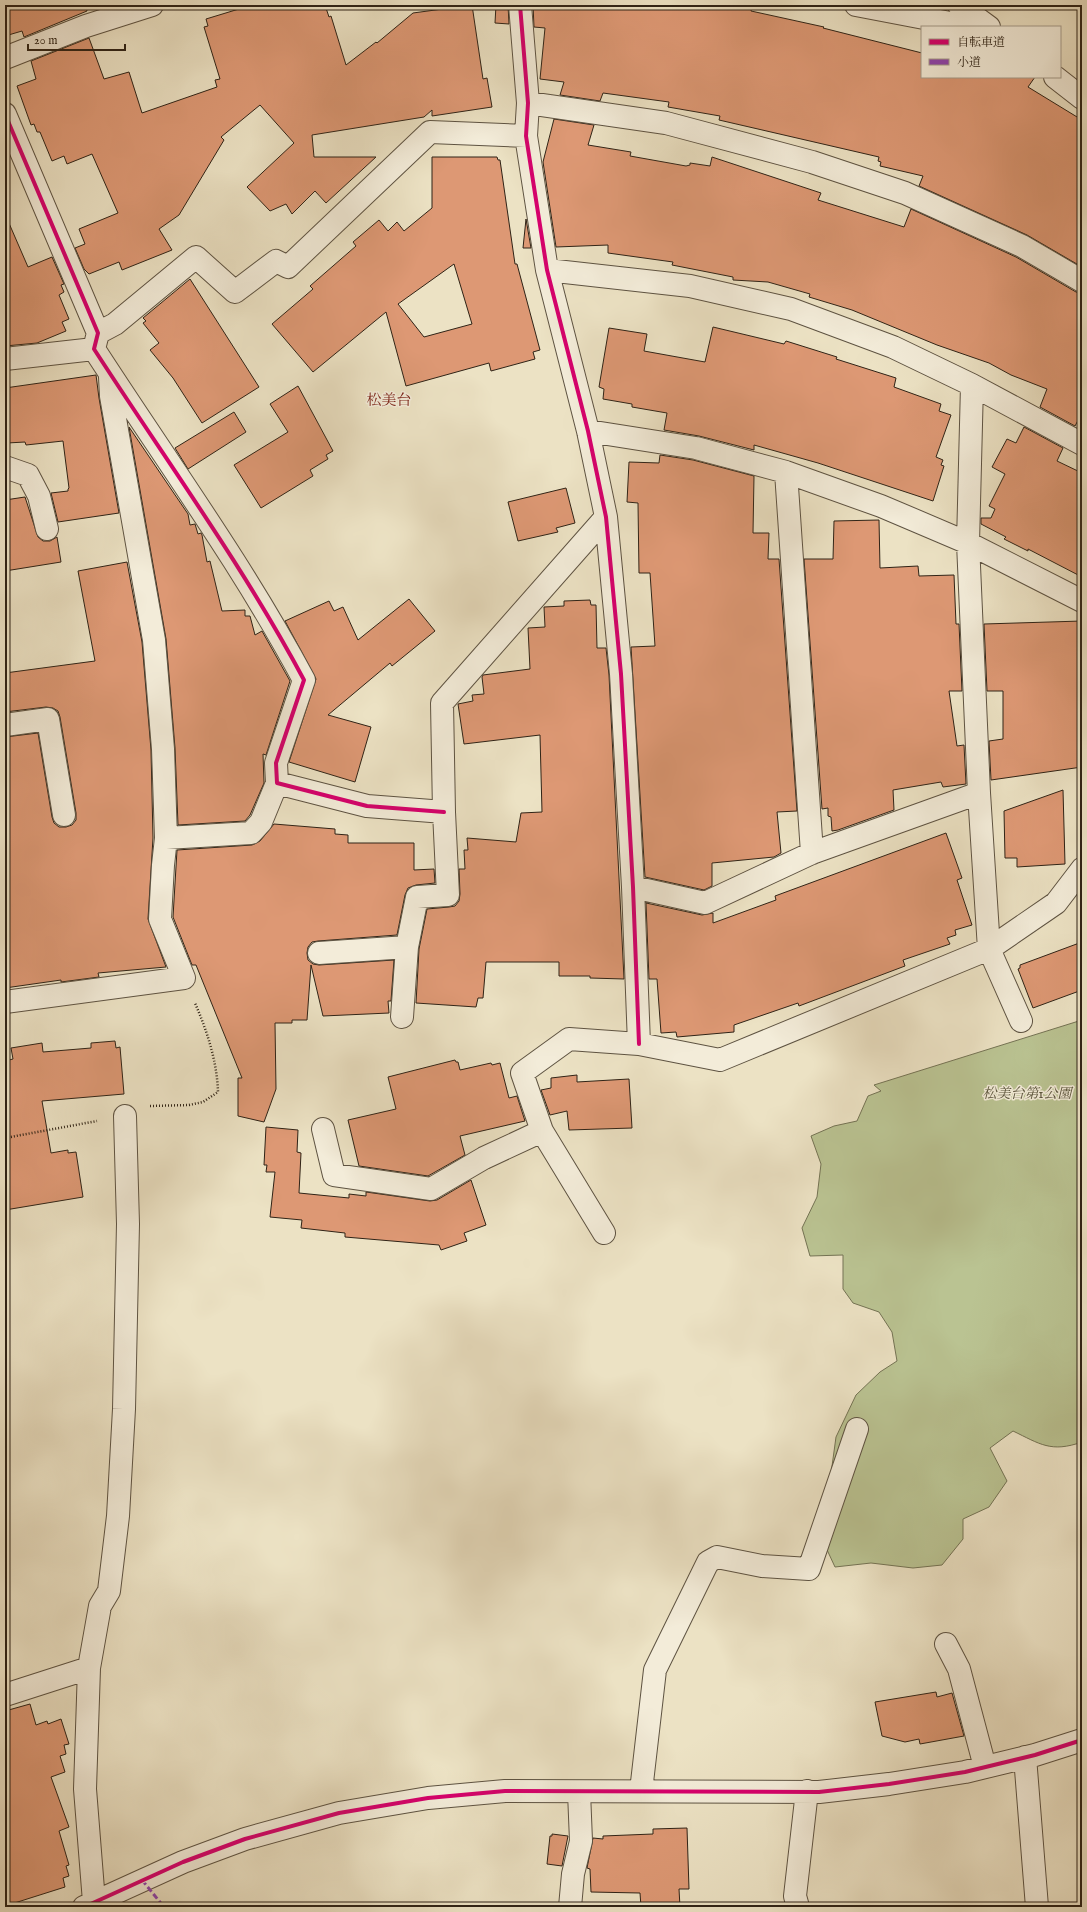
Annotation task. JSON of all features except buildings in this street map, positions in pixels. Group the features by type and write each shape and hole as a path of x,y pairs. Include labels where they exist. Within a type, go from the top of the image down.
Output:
{"street":[{"path":"5,58 86,26 152,5"},
{"path":"520,5 528,103 526,136 547,270 588,431 606,516 621,674 640,1044"},
{"path":"856,5 966,26"},
{"path":"959,5 988,26"},
{"path":"1056,78 1082,98"},
{"path":"528,103 666,123 812,162 905,193 1022,246 1082,281"},
{"path":"5,114 110,374 242,572 277,630 304,680 276,763 277,783 261,822 251,833 166,838"},
{"path":"5,359 96,341 196,257 235,292 276,261 288,268 430,132 526,136"},
{"path":"547,270 690,286 791,309 893,347 972,385 1082,444"},
{"path":"5,1002 184,978 160,919 166,838 163,749 154,640 111,396 110,374"},
{"path":"972,385 968,543 979,793 989,949 1021,1021"},
{"path":"588,431 696,448 786,472 881,506 968,543 1082,601"},
{"path":"5,467 28,475 39,496 47,529"},
{"path":"786,472 812,853"},
{"path":"402,1017 407,947 417,897 448,895 444,812 442,703 606,516"},
{"path":"5,725 48,719 64,815"},
{"path":"277,783 368,806 444,812"},
{"path":"633,887 705,903 812,853 979,793"},
{"path":"604,1233 542,1131 522,1073 569,1039 640,1044 720,1060 989,949 1056,903 1082,869"},
{"path":"319,953 407,947"},
{"path":"125,1116 128,1224 124,1409 118,1516 109,1591 100,1606 89,1668 85,1789 89,1905 183,1862 245,1839 339,1813 428,1798 505,1791 819,1792 889,1784 985,1767 1025,1758 1082,1740"},
{"path":"323,1129 334,1175 431,1189 484,1158 542,1131"},
{"path":"641,1791 655,1670 708,1562 717,1557 762,1566 809,1569 857,1429"},
{"path":"946,1644 959,1669 985,1767"},
{"path":"5,1695 89,1668"},
{"path":"1025,1758 1038,1907"},
{"path":"798,1907 795,1896 807,1791"},
{"path":"570,1907 573,1874 581,1841 579,1792"}],"path":[{"path":"5,1138 125,1116 137,1107 189,1105 203,1102 218,1092 217,1076 205,1024 184,978"}],"green space":[{"name":"松美台第1公園","path":"1082,1020 1082,1442 1062,1447 1046,1446 1013,1431 990,1448 1007,1481 989,1507 963,1519 963,1539 942,1565 913,1568 871,1563 835,1567 822,1539 836,1437 856,1395 880,1372 897,1361 892,1332 879,1312 853,1303 843,1289 843,1255 810,1256 802,1228 817,1197 821,1164 811,1136 834,1126 857,1121 868,1096 881,1091 874,1085"}],"marked path":[{"path":"142,1880 164,1907"}],"cycle path":[{"path":"520,5 528,103 526,136 547,270 588,431 606,517 621,674 633,887 639,1044"},
{"path":"5,114 98,333 94,349 229,553 280,637 304,680 276,763 277,783 367,806 444,812"},
{"path":"84,1907 183,1862 245,1839 339,1813 428,1798 505,1791 819,1792 889,1784 965,1772 1035,1755 1082,1740"}],"district":[{"name":"松美台","path":"389,400"}]}
